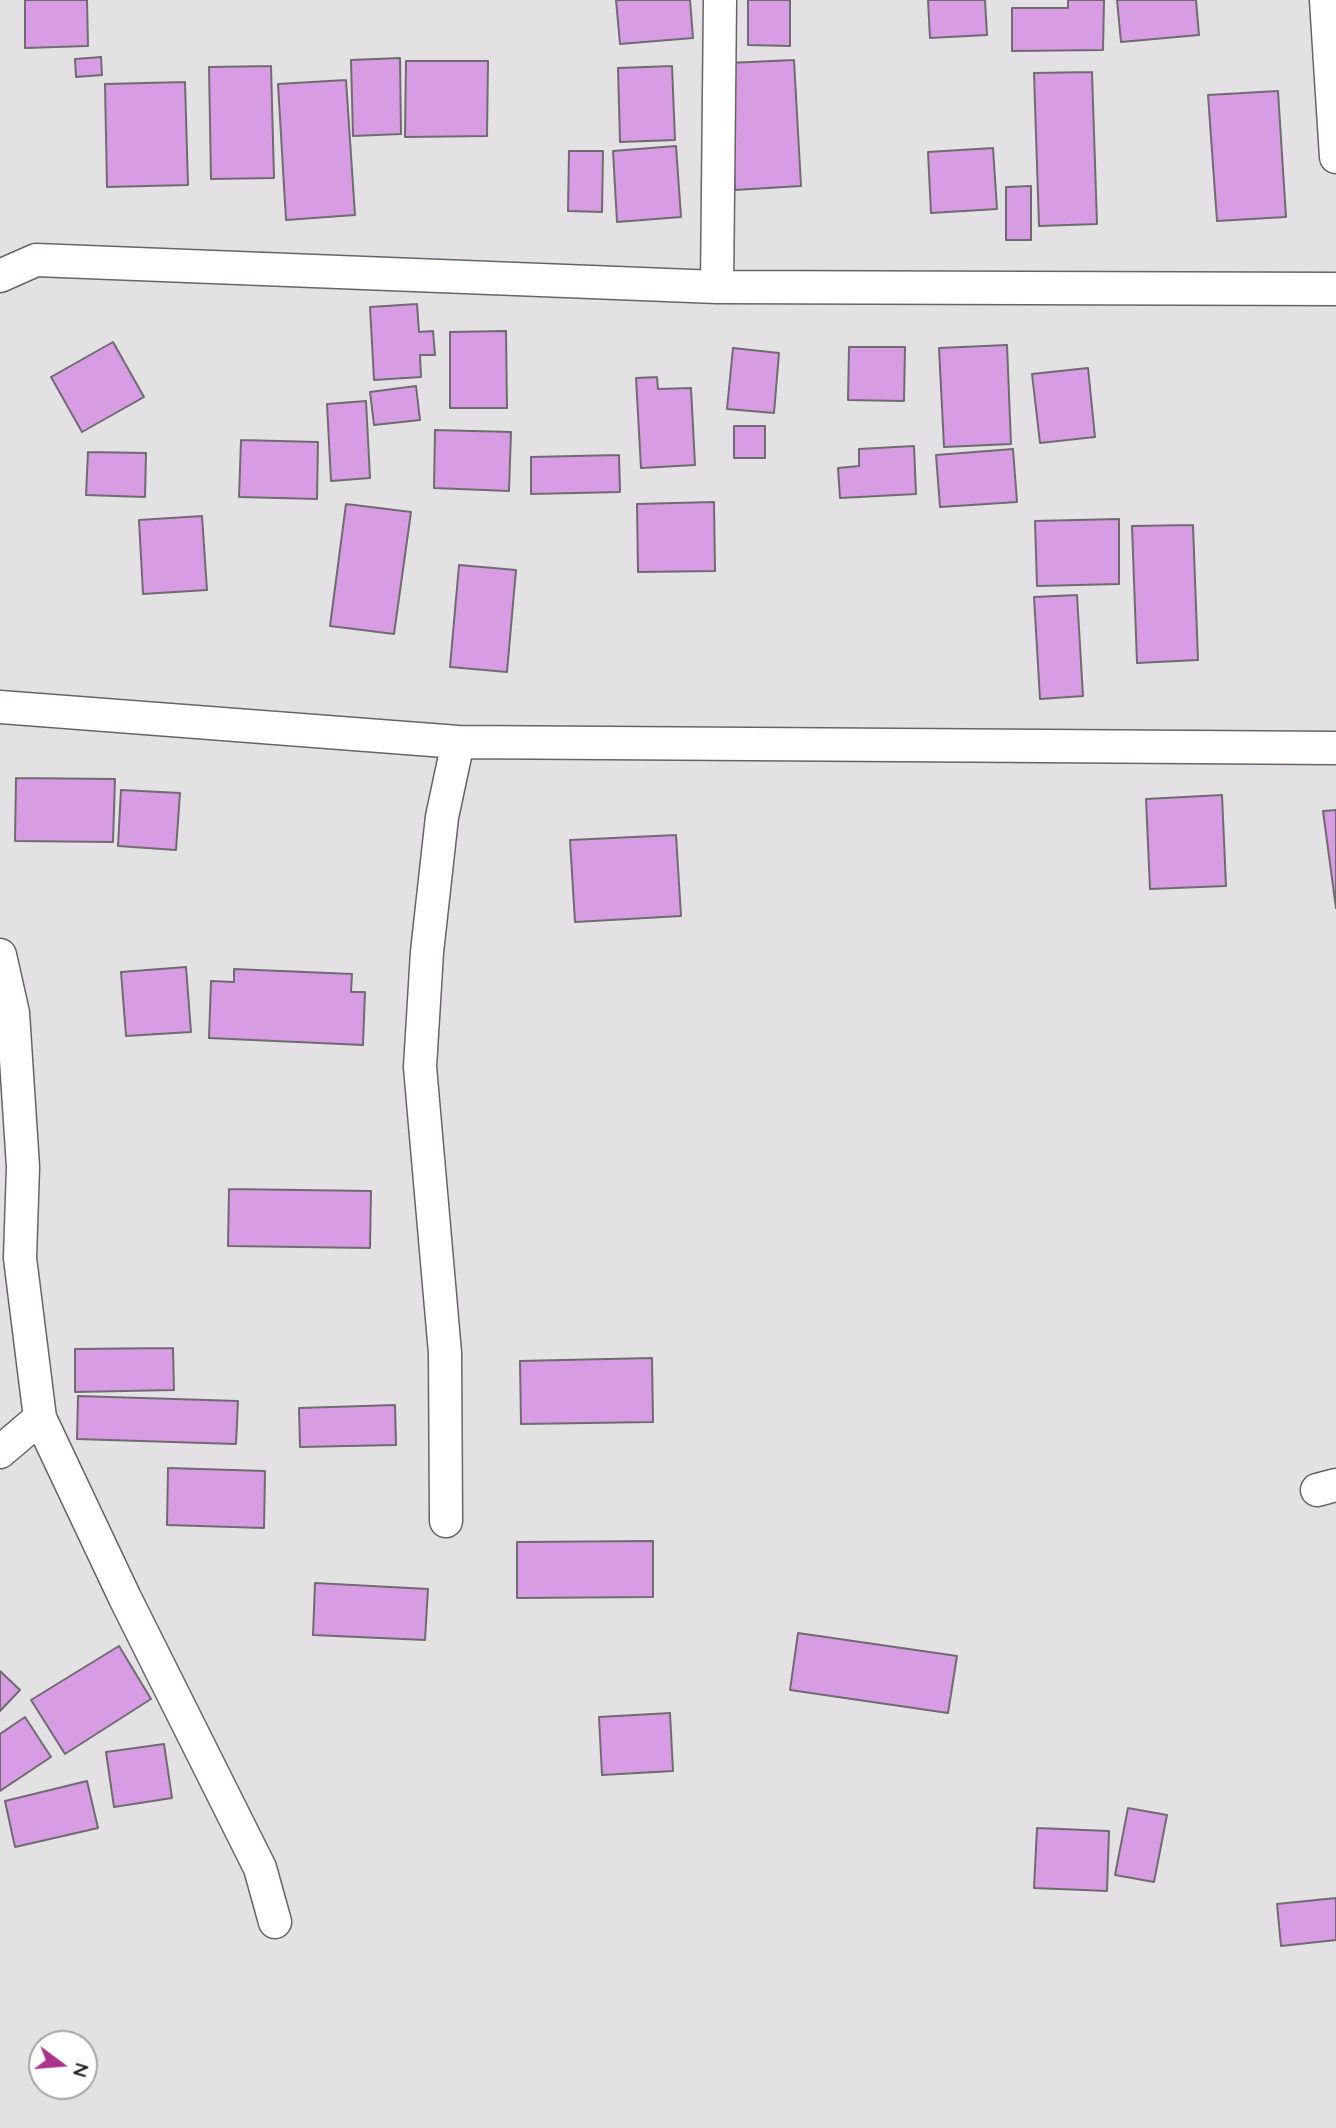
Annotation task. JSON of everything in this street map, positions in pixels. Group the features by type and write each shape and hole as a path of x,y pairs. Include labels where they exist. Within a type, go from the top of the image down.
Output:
{"street":[{"path":"718,287 720,0"},
{"path":"1326,0 1336,157"},
{"path":"0,276 36,260 718,287 1336,289"},
{"path":"0,707 458,742 1336,748"},
{"path":"446,1521 445,1353 420,1067 427,952 442,817 458,742"},
{"path":"0,955 13,1013 23,1167 20,1258 40,1418 125,1598 260,1868 275,1922"},
{"path":"0,1452 40,1418"}],"building":[{"path":"25,0 87,0 88,46 25,48"},
{"path":"616,0 690,0 693,38 620,44"},
{"path":"748,0 790,0 790,46 748,45"},
{"path":"928,0 985,0 987,35 930,38"},
{"path":"1068,0 1104,0 1103,50 1012,51 1012,8 1068,8"},
{"path":"1117,0 1196,0 1199,35 1121,42"},
{"path":"101,57 102,75 76,77 75,59"},
{"path":"400,58 401,134 353,136 351,60"},
{"path":"794,60 801,186 735,190 728,63"},
{"path":"406,61 488,61 487,136 405,137"},
{"path":"271,66 274,178 211,179 209,67"},
{"path":"672,66 675,140 620,142 618,68"},
{"path":"1092,72 1097,224 1039,226 1034,73"},
{"path":"346,80 355,215 286,220 278,84"},
{"path":"185,82 188,185 107,187 105,84"},
{"path":"1278,91 1286,217 1217,221 1208,95"},
{"path":"676,146 681,217 617,222 613,151"},
{"path":"993,148 997,209 931,213 928,152"},
{"path":"569,151 603,151 602,212 568,211"},
{"path":"1031,186 1031,240 1006,240 1006,187"},
{"path":"417,304 419,332 433,331 435,355 420,355 421,377 374,380 370,307"},
{"path":"506,331 507,408 450,408 450,332"},
{"path":"113,342 144,397 82,432 51,377"},
{"path":"1007,345 1011,444 944,447 939,348"},
{"path":"849,347 905,347 904,401 848,400"},
{"path":"733,348 779,353 774,413 727,409"},
{"path":"1088,368 1095,437 1040,443 1032,374"},
{"path":"657,377 658,389 691,388 695,465 641,468 636,378"},
{"path":"416,386 420,420 374,425 370,392"},
{"path":"366,401 370,478 331,481 327,404"},
{"path":"734,426 765,426 765,458 734,458"},
{"path":"435,430 511,432 509,491 434,488"},
{"path":"241,440 318,442 317,499 239,497"},
{"path":"914,446 916,494 840,498 838,468 859,466 859,449"},
{"path":"1013,449 1017,502 940,507 936,455"},
{"path":"88,452 146,453 145,497 86,495"},
{"path":"619,455 620,492 531,494 531,457"},
{"path":"714,502 715,571 638,572 637,504"},
{"path":"346,504 411,512 394,634 330,626"},
{"path":"202,516 207,590 143,594 139,520"},
{"path":"1119,519 1119,584 1037,586 1035,521"},
{"path":"1193,525 1198,660 1137,663 1132,526"},
{"path":"459,565 516,570 507,672 450,667"},
{"path":"1077,595 1083,696 1040,699 1034,597"},
{"path":"16,778 115,779 113,842 15,841"},
{"path":"121,790 180,793 176,850 118,846"},
{"path":"1222,795 1226,886 1150,889 1146,799"},
{"path":"1336,810 1336,908 1323,811"},
{"path":"676,835 681,916 575,922 570,840"},
{"path":"186,967 191,1032 126,1036 121,972"},
{"path":"234,969 352,974 351,992 365,992 363,1045 209,1038 211,981 234,982"},
{"path":"229,1189 371,1191 370,1248 228,1246"},
{"path":"173,1348 174,1390 75,1392 75,1349"},
{"path":"652,1358 653,1422 521,1424 520,1361"},
{"path":"78,1396 238,1401 236,1444 77,1439"},
{"path":"395,1405 396,1445 300,1447 299,1408"},
{"path":"168,1468 265,1471 264,1528 167,1525"},
{"path":"653,1541 653,1597 517,1598 517,1542"},
{"path":"315,1583 428,1589 425,1640 313,1635"},
{"path":"798,1633 957,1656 948,1713 790,1690"},
{"path":"119,1646 151,1699 65,1754 31,1700"},
{"path":"0,1671 20,1690 0,1711"},
{"path":"670,1713 673,1771 602,1775 599,1717"},
{"path":"25,1717 51,1757 0,1791 0,1734"},
{"path":"164,1744 172,1798 114,1807 106,1752"},
{"path":"87,1781 98,1828 15,1847 5,1801"},
{"path":"1128,1808 1167,1815 1154,1882 1115,1875"},
{"path":"1037,1828 1109,1831 1107,1891 1034,1888"},
{"path":"1336,1898 1336,1940 1281,1946 1277,1904"}]}
